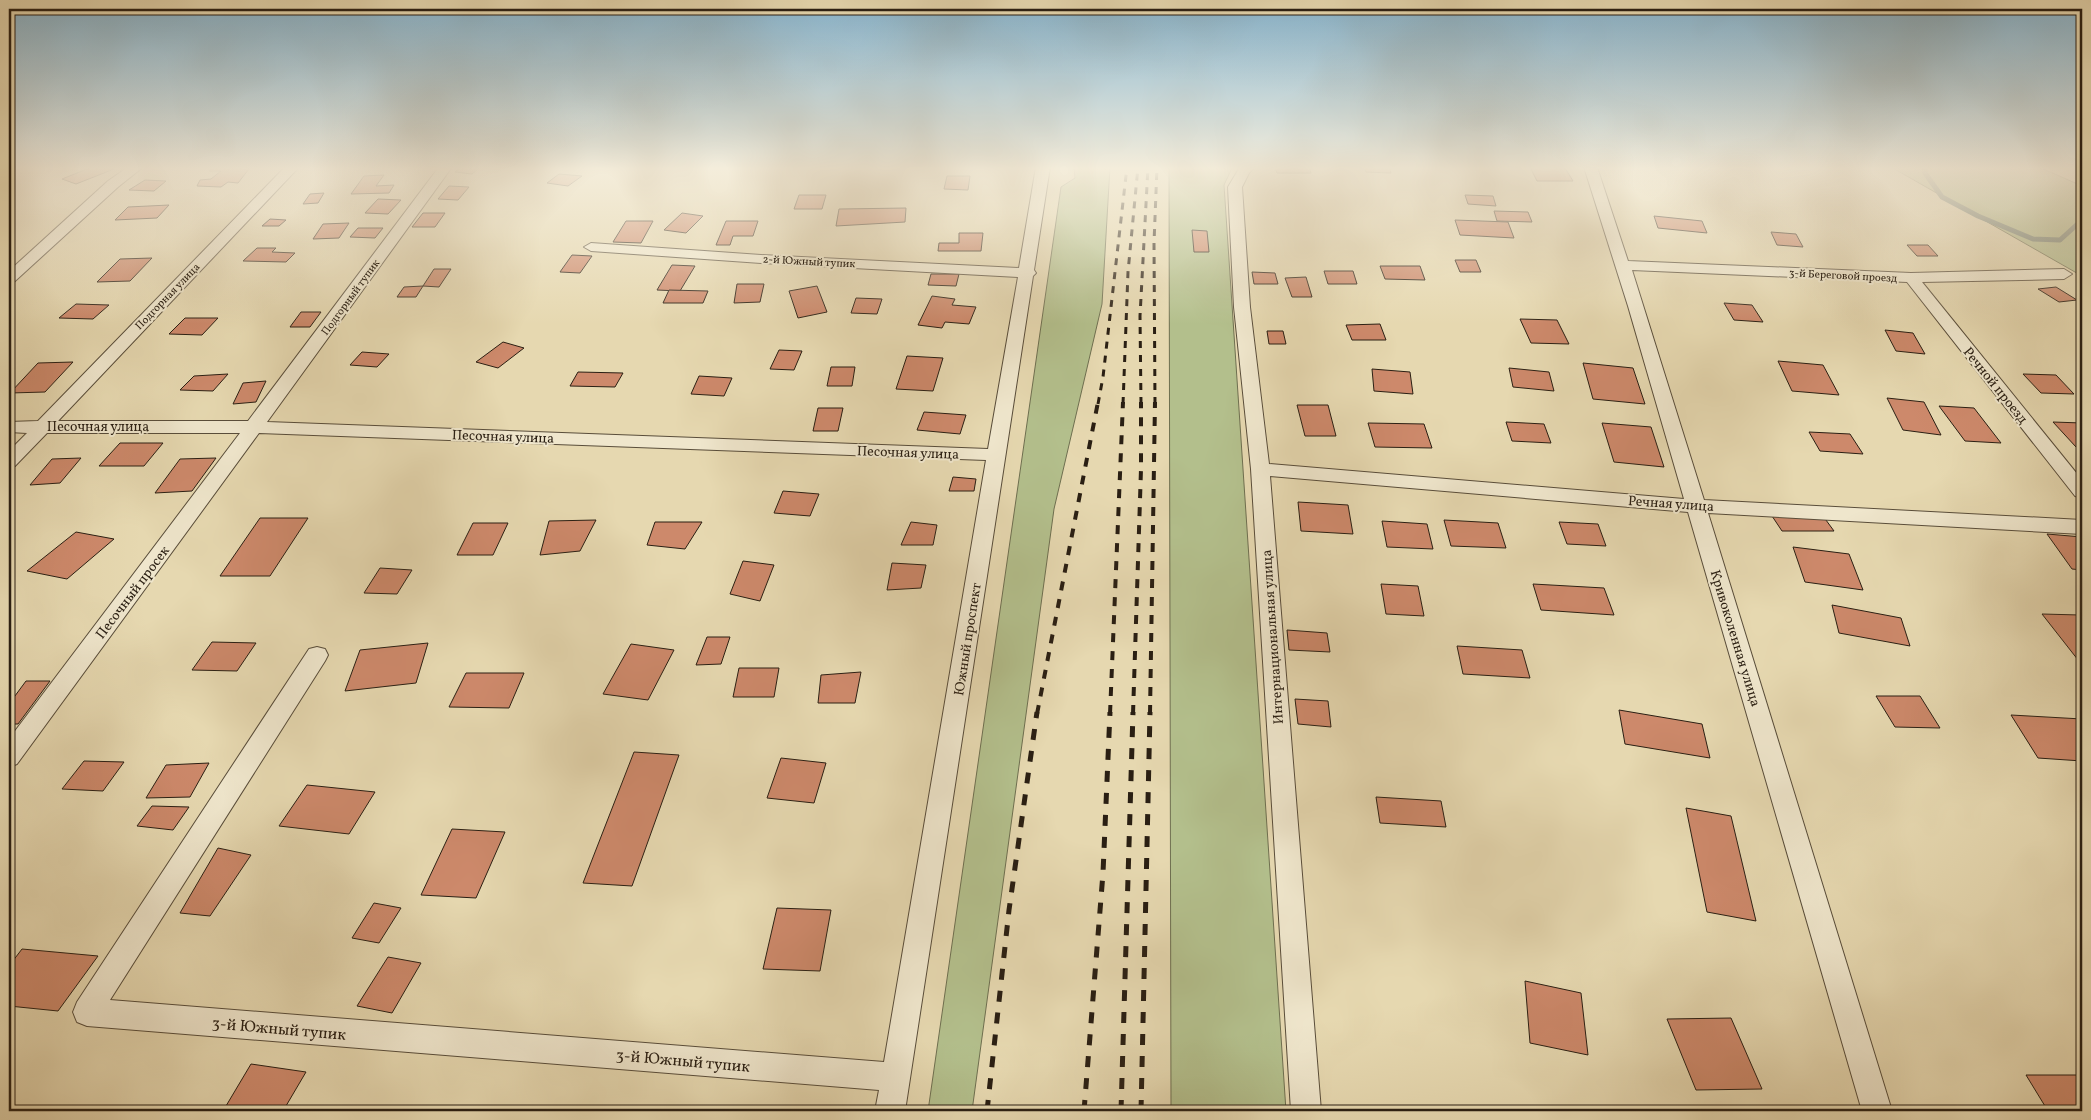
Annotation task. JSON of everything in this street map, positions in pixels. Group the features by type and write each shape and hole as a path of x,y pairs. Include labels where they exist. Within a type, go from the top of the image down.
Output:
{"street":[{"path":"9,279 74,219"},
{"name":"Подгорная улица","path":"9,462 242,219"},
{"name":"Подгорный тупик","path":"255,427 408,219"},
{"name":"Южный проспект","path":"890,1111 1036,219"},
{"name":"Интернациональная улица","path":"1237,219 1242,307 1260,469 1306,1111"},
{"name":"Кривоколенная улица","path":"1608,219 1696,506 1877,1111"},
{"name":"2-й Южный тупик","path":"590,247 761,259 1028,273"},
{"name":"3-й Береговой проезд","path":"1623,265 1911,278 2064,274"},
{"name":"Речной проезд","path":"1911,278 2082,492"},
{"name":"Песочная улица","path":"9,427 255,427 997,455"},
{"name":"Песочный просек","path":"9,757 255,427"},
{"name":"Речная улица","path":"1260,469 1696,506 2082,527"},
{"name":"3-й Южный тупик","path":"317,655 87,1012 895,1077"}],"green space":[{"path":"1056,219 1107,219 1102,304 1054,509 972,1111 928,1111"},
{"path":"1169,219 1226,219 1286,1111 1171,1111"},
{"path":"1983,219 2082,219 2082,276"}],"building":[{"path":"270,219 286,220 279,226 262,226"},
{"path":"418,219 441,219 435,227 412,227"},
{"path":"675,219 700,219 686,233 664,230"},
{"path":"837,219 905,219 905,222 836,226"},
{"path":"1496,219 1531,219 1532,222 1497,221"},
{"path":"1655,219 1685,219 1702,221 1707,233 1658,228"},
{"path":"1455,220 1508,222 1514,238 1460,235"},
{"path":"626,221 653,221 641,243 613,242"},
{"path":"726,221 758,221 753,236 733,236 730,245 716,245"},
{"path":"349,223 339,238 313,239 323,224"},
{"path":"358,228 383,228 375,238 350,237"},
{"path":"1192,230 1207,231 1209,252 1194,252"},
{"path":"1771,232 1796,234 1803,247 1777,245"},
{"path":"959,233 983,233 981,251 938,251 939,243 959,243"},
{"path":"1907,245 1928,245 1938,256 1917,256"},
{"path":"257,248 276,248 272,252 295,253 286,262 243,261"},
{"path":"572,255 592,256 580,273 560,272"},
{"path":"152,258 130,281 97,282 120,259"},
{"path":"1455,260 1476,260 1481,272 1460,272"},
{"path":"672,265 695,266 680,291 657,290"},
{"path":"1380,266 1420,266 1425,280 1385,279"},
{"path":"434,269 451,269 439,287 423,286"},
{"path":"1324,271 1353,271 1357,284 1328,284"},
{"path":"1252,272 1275,273 1278,284 1254,284"},
{"path":"931,274 959,274 956,286 928,285"},
{"path":"1306,277 1312,297 1292,297 1285,278"},
{"path":"737,284 764,284 760,302 734,303"},
{"path":"423,286 416,297 397,297 404,287"},
{"path":"817,286 827,312 798,318 789,291"},
{"path":"2056,287 2077,300 2059,302 2038,289"},
{"path":"669,290 708,291 703,303 663,303"},
{"path":"932,296 955,299 952,305 976,307 969,324 945,322 942,328 918,325"},
{"path":"856,298 882,299 877,314 851,313"},
{"path":"1724,303 1752,305 1763,322 1734,320"},
{"path":"76,304 109,305 93,319 59,318"},
{"path":"301,312 321,312 310,327 290,327"},
{"path":"185,318 218,318 202,335 169,334"},
{"path":"1520,319 1557,320 1569,344 1531,343"},
{"path":"1380,324 1386,340 1352,340 1346,325"},
{"path":"1885,330 1913,333 1925,354 1896,351"},
{"path":"1267,331 1283,331 1286,344 1269,344"},
{"path":"503,342 524,348 498,368 476,362"},
{"path":"779,350 802,351 794,370 770,369"},
{"path":"362,352 389,354 377,367 350,365"},
{"path":"907,356 943,358 933,391 896,389"},
{"path":"1778,361 1823,365 1839,395 1792,391"},
{"path":"73,362 45,392 10,393 38,363"},
{"path":"1583,363 1633,368 1645,404 1593,399"},
{"path":"831,367 855,367 852,386 827,386"},
{"path":"1509,368 1549,372 1554,391 1513,387"},
{"path":"1372,369 1410,372 1413,394 1374,391"},
{"path":"578,372 623,373 615,387 570,386"},
{"path":"228,374 213,391 180,390 194,376"},
{"path":"2023,374 2056,375 2074,394 2041,393"},
{"path":"699,376 732,378 724,396 691,394"},
{"path":"266,381 256,402 233,404 243,383"},
{"path":"1887,398 1924,402 1941,435 1903,430"},
{"path":"1297,405 1328,405 1336,436 1305,436"},
{"path":"1939,406 1974,408 2001,443 1965,441"},
{"path":"818,408 843,408 838,431 813,431"},
{"path":"924,412 966,415 960,434 917,430"},
{"path":"1506,422 1544,424 1551,443 1512,441"},
{"path":"2053,422 2082,423 2082,447 2076,447"},
{"path":"1368,423 1424,424 1432,448 1375,447"},
{"path":"1602,423 1651,427 1664,467 1614,462"},
{"path":"1809,432 1850,434 1863,454 1820,451"},
{"path":"120,443 163,443 144,466 99,466"},
{"path":"81,458 60,483 30,485 52,459"},
{"path":"216,458 192,491 155,493 180,459"},
{"path":"953,477 976,479 974,491 949,491"},
{"path":"783,491 819,494 810,516 774,513"},
{"path":"1298,502 1348,505 1353,534 1301,531"},
{"path":"1772,516 1823,516 1834,531 1782,531"},
{"path":"260,518 308,518 270,576 220,576"},
{"path":"596,520 580,551 540,555 549,521"},
{"path":"1444,520 1498,523 1506,548 1451,546"},
{"path":"1382,521 1427,524 1433,549 1387,547"},
{"path":"655,522 702,522 685,549 647,545"},
{"path":"911,522 937,525 933,545 901,545"},
{"path":"1559,522 1598,524 1606,546 1567,544"},
{"path":"473,523 508,523 493,555 457,555"},
{"path":"76,532 114,539 67,579 27,571"},
{"path":"2047,534 2082,537 2082,570 2072,569"},
{"path":"1793,547 1849,554 1863,590 1805,582"},
{"path":"743,561 774,565 760,601 730,594"},
{"path":"892,563 926,565 921,588 887,590"},
{"path":"380,568 412,570 397,594 364,593"},
{"path":"1381,584 1418,586 1424,616 1386,614"},
{"path":"1533,584 1604,588 1614,615 1541,610"},
{"path":"1832,605 1901,618 1910,646 1839,633"},
{"path":"2042,614 2080,615 2082,618 2082,665"},
{"path":"1287,630 1327,633 1330,652 1289,650"},
{"path":"707,637 730,637 721,664 696,665"},
{"path":"212,642 256,643 237,671 192,670"},
{"path":"428,643 416,683 345,691 360,650"},
{"path":"631,644 674,650 648,700 603,694"},
{"path":"1457,646 1522,650 1530,678 1463,674"},
{"path":"739,668 779,668 774,697 733,697"},
{"path":"861,672 855,703 818,703 821,675"},
{"path":"466,673 524,673 509,708 449,707"},
{"path":"26,681 50,681 18,724 9,724 9,704"},
{"path":"1876,696 1920,696 1940,728 1895,727"},
{"path":"1295,699 1328,701 1331,727 1298,724"},
{"path":"1619,710 1702,724 1710,758 1625,744"},
{"path":"2011,715 2082,719 2082,761 2038,758"},
{"path":"634,752 679,755 632,886 583,883"},
{"path":"781,758 826,763 814,803 767,798"},
{"path":"84,761 124,762 103,791 62,789"},
{"path":"209,763 190,797 146,798 166,765"},
{"path":"307,785 375,792 349,834 279,826"},
{"path":"1376,797 1441,801 1446,827 1380,823"},
{"path":"152,806 189,807 173,830 137,826"},
{"path":"1686,808 1731,816 1756,921 1707,912"},
{"path":"452,829 505,832 476,898 421,895"},
{"path":"218,848 251,855 210,916 180,913"},
{"path":"374,903 401,908 379,943 352,938"},
{"path":"777,908 831,910 820,971 763,969"},
{"path":"22,949 98,956 58,1011 9,1006 9,966"},
{"path":"388,957 421,963 392,1013 357,1006"},
{"path":"1525,981 1581,993 1588,1055 1530,1043"},
{"path":"1731,1018 1762,1089 1696,1090 1667,1019"},
{"path":"251,1064 306,1072 283,1111 223,1111"},
{"path":"2026,1075 2082,1075 2082,1111 2048,1111"}],"waterway":[{"path":"1986,219 2033,239 2060,240 2082,220"}],"railway":[{"path":"1098,404 1103,377 1121,219"},
{"path":"1123,404 1128,272 1133,219"},
{"path":"1141,404 1140,316 1145,219"},
{"path":"1155,219 1155,403"},
{"path":"1037,714 1098,402"},
{"path":"1110,714 1123,402"},
{"path":"1150,714 1155,403"},
{"path":"1133,714 1141,469 1141,404"},
{"path":"987,1111 1009,910 1037,712"},
{"path":"1084,1111 1103,873 1110,712"},
{"path":"1121,1111 1133,712"},
{"path":"1141,1111 1150,712"}]}
